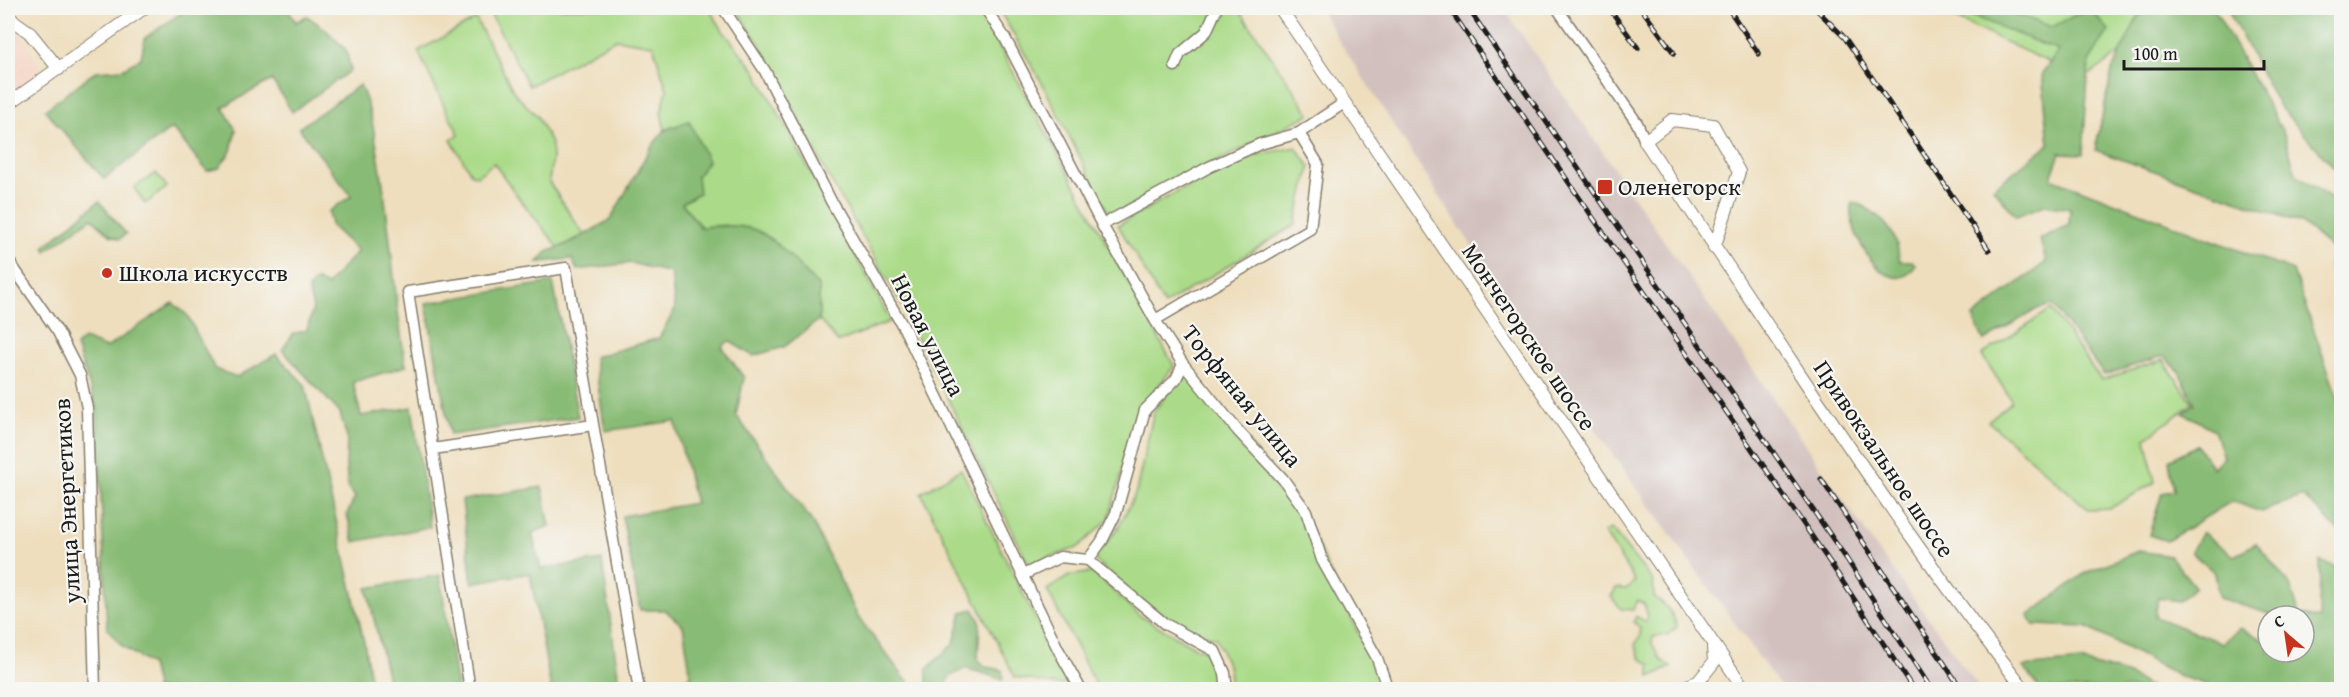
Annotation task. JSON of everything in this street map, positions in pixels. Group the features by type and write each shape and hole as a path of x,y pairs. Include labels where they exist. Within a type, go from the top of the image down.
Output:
{"street":[{"path":"8,104 144,8"},
{"name":"Новая улица","path":"723,8 765,71 831,201 905,330 995,522 1081,690"},
{"name":"Торфяная улица","path":"985,8 1005,38 1102,225 1155,320 1183,364 1238,430 1283,479 1306,511 1322,560 1377,658 1388,690"},
{"path":"1175,66 1180,54 1206,33 1217,8"},
{"name":"Мончегорское шоссе","path":"1280,8 1745,690"},
{"name":"Привокзальное шоссе","path":"1557,8 1637,123 1645,141 1714,248 1915,543 2025,690"},
{"path":"8,17 29,32 59,69"},
{"path":"1102,225 1209,167 1260,144 1299,133 1344,103"},
{"path":"1645,141 1672,120 1713,125 1739,172 1714,248"},
{"path":"1155,320 1310,229 1318,164 1299,133"},
{"name":"улица Энергетиков","path":"8,260 58,332 80,375 87,408 94,690"},
{"path":"470,690 408,292 566,268 639,690"},
{"path":"1088,560 1102,541 1116,513 1145,410 1176,379 1183,364"},
{"path":"433,449 593,425"},
{"path":"1023,575 1060,557 1088,560 1165,624 1215,651 1225,673 1227,690"},
{"path":"1675,690 1698,682 1714,662 1713,645"}],"shaded area":[{"path":"1320,8 1503,8 1875,546 1980,689 1782,689 1613,455 1462,231"},
{"path":"8,27 23,37 42,72 8,96"}],"green space":[{"path":"188,8 287,8 296,22 307,16 325,29 346,50 351,70 292,112 272,80 223,107 236,130 231,151 219,168 207,171 172,128 104,179 45,110 96,71 123,69 141,58 145,38"},
{"path":"501,8 709,8 723,31 755,70 891,321 838,342 819,320 819,286 725,225 701,227 682,203 689,121 665,130 661,113 667,90 653,45 616,39 529,86 490,13"},
{"path":"736,8 978,8 1174,366 1140,410 1108,520 1077,548 1035,562 1030,567 901,303 828,176 771,63"},
{"path":"998,8 1238,8 1310,114 1110,216 1041,81"},
{"path":"1933,8 2182,8 2084,79"},
{"path":"1953,8 1998,8 2052,27 2089,8 2109,30 2089,61 2083,154 2060,153 2051,178 2293,271 2341,407 2341,533 2303,496 2261,512 2232,501 2167,541 2149,535 2162,493 2174,491 2169,460 2197,445 2213,468 2223,457 2214,430 2183,413 2195,404 2178,370 2163,356 2104,375 2053,305 2037,309 1984,341 1973,317 2046,262 2040,239 2069,225 2070,209 2045,205 2016,216 1993,188 2049,144 2042,73 2059,51"},
{"path":"2151,8 2214,8 2284,134 2296,174 2337,203 2341,210 2341,301 2329,264 2335,251 2301,223 2095,150 2112,71 2138,16"},
{"path":"2227,8 2341,8 2341,175 2278,105"},
{"path":"476,19 515,94 537,116 551,143 549,182 584,235 559,248 494,163 477,176 471,174 451,140 459,134 418,51"},
{"path":"360,85 375,134 406,366 353,382 361,416 412,407 430,527 354,542 347,514 355,497 348,488 347,438 340,413 282,350 293,334 307,330 313,308 308,289 316,280 326,286 358,251 331,226 329,211 351,196 299,128"},
{"path":"689,121 708,161 697,176 699,193 682,203 700,227 739,226 760,232 783,250 819,287 819,320 784,347 753,356 729,341 722,347 744,378 736,415 813,523 858,617 903,676 916,689 659,689 658,685 691,677 683,626 665,610 640,610 622,516 695,503 675,421 605,431 594,357 659,338 675,309 671,273 631,263 577,270 572,259 538,262 547,252 570,243 610,220 651,147 665,130"},
{"path":"1296,147 1310,167 1295,225 1164,305 1118,225 1173,194 1251,156"},
{"path":"156,173 167,187 145,204 134,188"},
{"path":"99,201 126,234 120,239 110,235 92,218 46,251 44,247"},
{"path":"1852,202 1872,211 1889,229 1896,241 1900,261 1912,261 1916,265 1905,276 1893,277 1881,271 1870,259 1854,228 1851,214"},
{"path":"553,282 578,417 450,435 426,303"},
{"path":"173,303 187,315 215,369 237,377 276,354 305,385 364,642 372,689 154,689 156,686 151,665 122,646 107,628 97,408 76,346 84,339 106,348"},
{"path":"2051,309 2101,380 2163,360 2193,403 2146,438 2155,482 2109,509 2089,510 1988,421 2012,401 1982,355"},
{"path":"1186,370 1271,470 1303,514 1384,689 1231,689 1229,669 1216,638 1188,629 1137,600 1093,558 1117,530 1136,492 1154,411"},
{"path":"961,469 1068,684 1057,685 1015,677 921,493"},
{"path":"542,487 550,526 532,533 541,569 602,560 619,682 604,689 551,689 530,573 472,583 462,500"},
{"path":"1611,529 1653,581 1654,597 1669,609 1677,627 1667,635 1653,637 1652,643 1660,659 1671,667 1650,677 1650,664 1640,658 1635,645 1640,636 1640,628 1634,622 1636,616 1646,622 1648,616 1644,604 1637,600 1633,610 1621,609 1611,597 1616,588 1626,589 1635,581 1604,532"},
{"path":"2202,532 2234,556 2256,543 2290,585 2296,604 2256,604 2256,610 2219,598 2215,573 2191,552"},
{"path":"2138,551 2170,556 2195,587 2179,601 2158,598 2155,617 2222,643 2240,628 2256,636 2256,664 2316,664 2320,561 2341,569 2342,633 2338,641 2341,648 2341,689 2222,689 2182,677 2086,627 2034,625 2028,616 2085,573"},
{"path":"1093,572 1140,616 1213,655 1217,669 1212,689 1098,689 1047,590 1069,576"},
{"path":"440,575 457,689 390,689 367,588"},
{"path":"973,609 980,621 978,659 985,667 1002,670 1003,680 966,668 949,677 945,689 916,689 927,685 927,669 954,643 962,612"},
{"path":"2080,661 2129,675 2153,689 2040,689 2023,667"}],"railway":[{"path":"1449,8 1833,567 1914,690"},
{"path":"1468,8 1846,558 1932,690"},
{"path":"1609,8 1638,48"},
{"path":"1641,8 1674,53"},
{"path":"1728,8 1759,54"},
{"path":"1815,8 1845,38 1989,250"},
{"path":"1821,479 1962,690"}],"place":[{"name":"Оленегорск","path":"1605,187"},
{"name":"Школа искусств","path":"107,273"}]}
